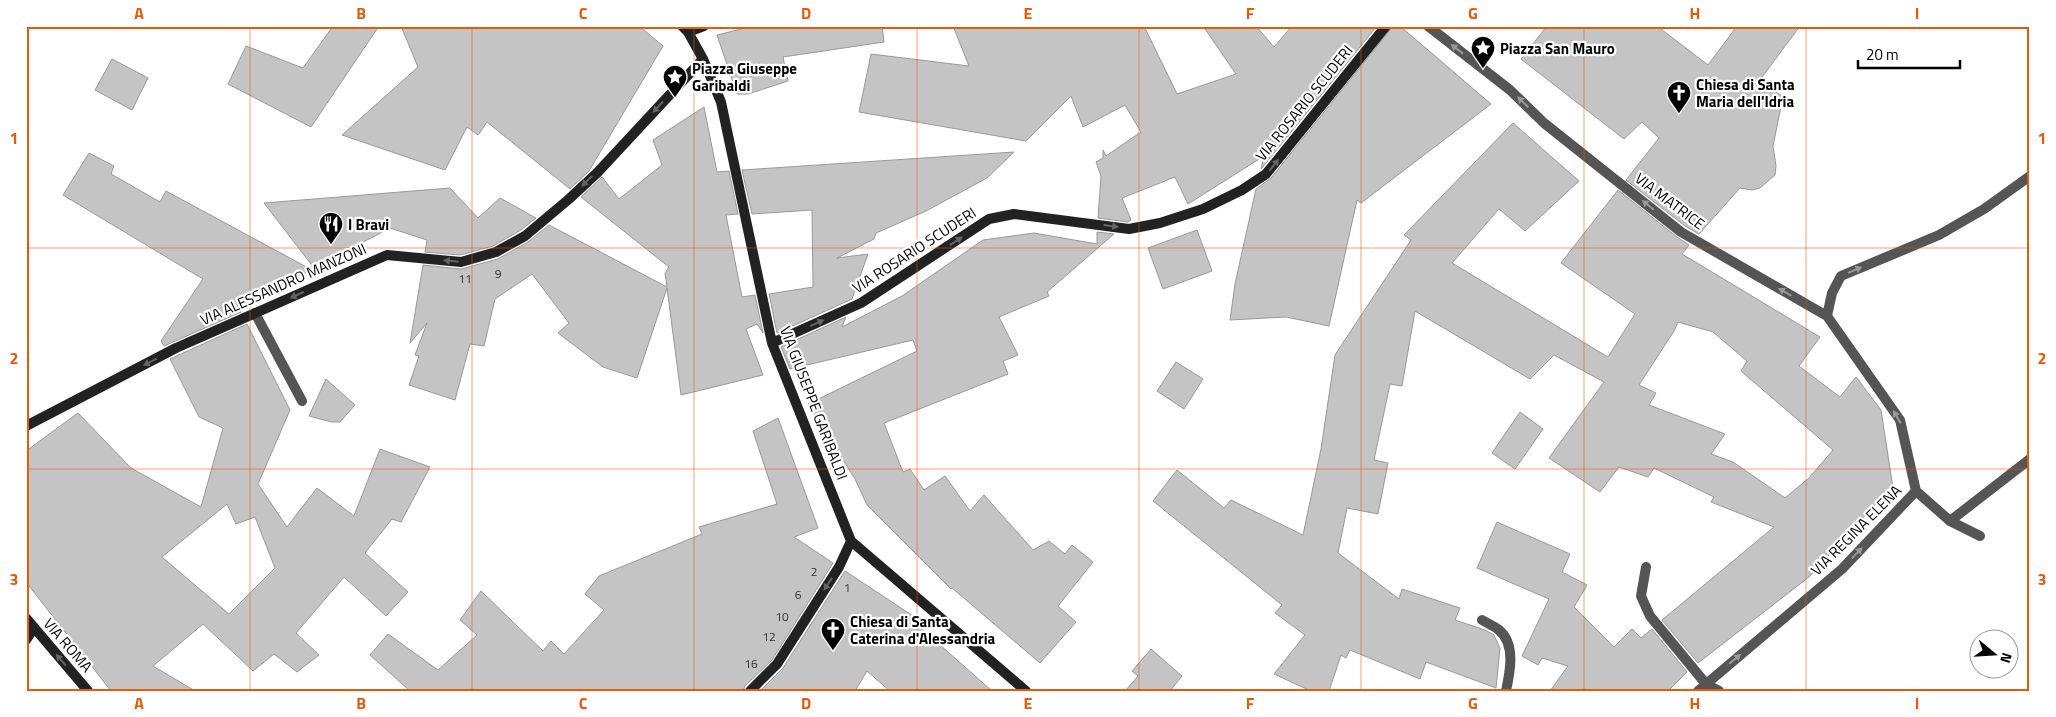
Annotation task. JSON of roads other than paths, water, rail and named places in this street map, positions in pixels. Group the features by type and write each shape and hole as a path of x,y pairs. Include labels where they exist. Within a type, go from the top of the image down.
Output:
{"main road":[{"path":"685,29 704,26"},
{"name":"VIA ROSARIO SCUDERI","path":"772,343 861,303 989,219 1014,214 1129,229 1160,223 1203,210 1242,190 1266,174 1386,26"},
{"name":"VIA GIUSEPPE GARIBALDI","path":"685,29 703,59 721,102 772,343 852,541 1026,691"},
{"name":"VIA ALESSANDRO MANZONI","path":"26,426 176,348 387,255 461,262 496,252 525,236 569,199 703,59"},
{"path":"750,691 777,664 839,567 852,541"},
{"name":"VIA ROMA","path":"26,618 88,691"},
{"path":"26,640 34,628"}],"street":[{"name":"VIA MATRICE","path":"1428,26 1510,90 1544,123 1681,232 1827,316"},
{"path":"1827,316 1832,293 1841,276 1939,235 1984,208 2030,176"},
{"path":"255,313 302,401"},
{"name":"VIA REGINA ELENA","path":"1702,687 1842,569 1916,491 1900,420 1827,316"},
{"path":"1950,521 2030,459"},
{"path":"1916,491 1950,521 1980,536"},
{"path":"1646,567 1641,596 1650,616 1702,687 1719,691"},
{"path":"1482,620 1500,631 1509,645 1510,672 1506,691"}],"place":[{"name":"Piazza San Mauro","path":"1483,69"},
{"name":"Piazza Giuseppe Garibaldi","path":"675,98"},
{"name":"Chiesa di Santa Maria dell'Idria","path":"1679,114"},
{"name":"I Bravi","path":"331,245"},
{"name":"Chiesa di Santa Caterina d'Alessandria","path":"833,651"}]}
